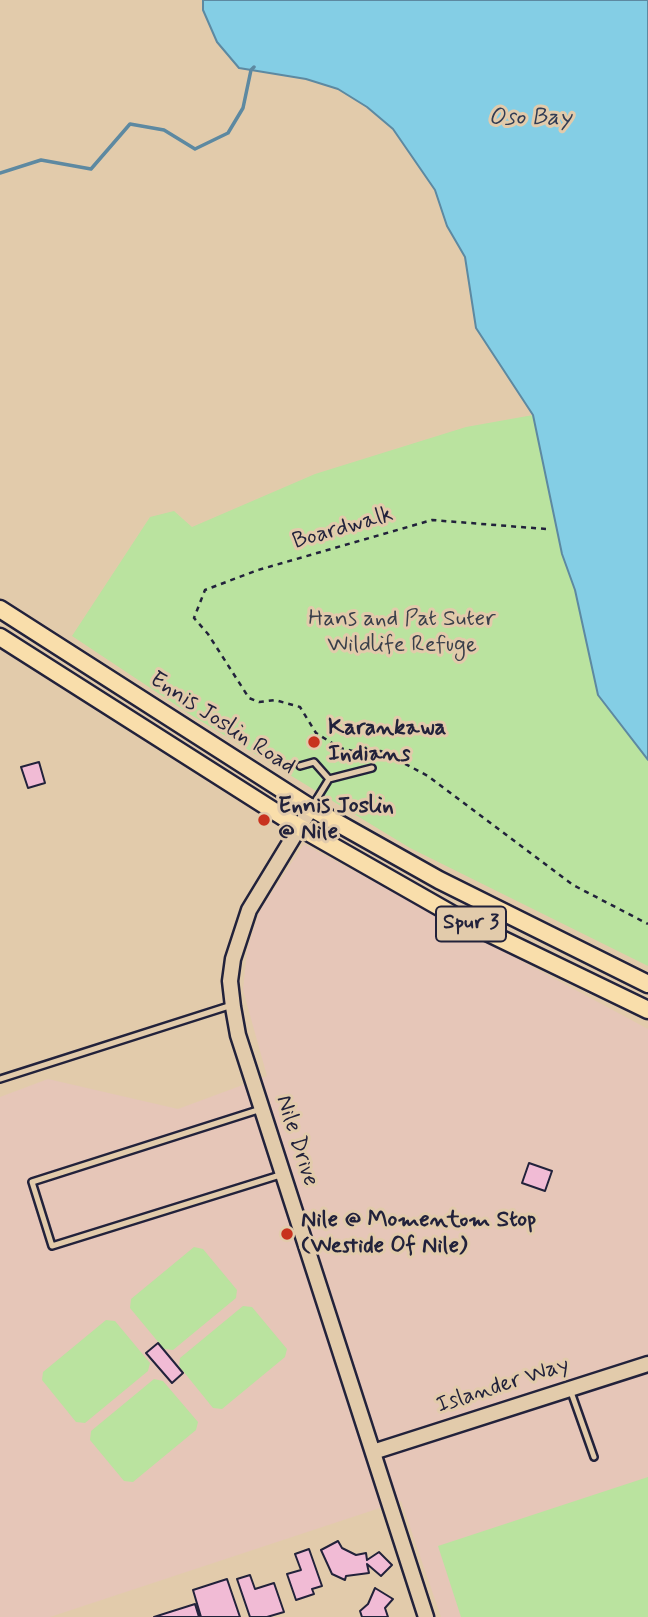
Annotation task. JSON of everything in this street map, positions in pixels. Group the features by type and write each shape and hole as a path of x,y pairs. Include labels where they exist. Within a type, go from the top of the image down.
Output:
{"main road":[{"name":"Ennis Joslin Road","path":"0,609 311,808 450,886 648,984"},
{"name":"Ennis Joslin Road","path":"0,637 299,827 464,921 648,1010"},
{"name":"Nile Drive","path":"311,808 249,910 233,959 230,981 232,1005 237,1035 426,1617"},
{"name":"Islander Way","path":"373,1452 648,1364"}],"lane":[{"path":"300,766 314,762 329,779"},
{"path":"311,808 329,779 372,768"},
{"path":"0,1079 232,1005"},
{"path":"262,1109 32,1182 52,1246 283,1174"},
{"path":"570,1389 594,1457"}],"path":[{"name":"Boardwalk","path":"546,529 432,520 258,570 205,590 194,618 208,634 224,663 249,698 260,702 275,700 300,707 316,733 340,748 361,753 381,751 428,776 573,885 648,923"}],"shaded area":[{"path":"304,844 648,1029 648,1617 441,1617 401,1501 50,1617 0,1617 0,1097 48,1079 178,1109 267,1076 243,990 247,950 260,910"}],"green space":[{"name":"Hans and Pat Suter Wildlife Refuge","path":"533,415 562,554 575,590 598,695 648,760 648,966 410,848 191,715 72,636 150,517 174,511 192,527 315,474 466,427"},
{"path":"194,1247 203,1249 237,1290 236,1298 173,1350 164,1349 130,1308 131,1299"},
{"path":"243,1306 252,1307 287,1349 285,1357 222,1409 213,1408 179,1366 180,1358"},
{"path":"106,1320 115,1321 150,1363 148,1371 85,1423 76,1422 42,1380 43,1372"},
{"path":"154,1379 163,1381 198,1422 196,1430 133,1482 124,1481 90,1440 91,1431"},
{"path":"648,1477 648,1617 461,1617 438,1546"}],"water":[{"name":"Oso Bay","path":"203,0 648,0 648,760 598,695 575,590 562,554 533,415 476,328 465,257 447,226 435,190 393,129 367,107 338,89 306,79 239,68 217,42 203,10"}],"building":[{"path":"39,762 45,783 28,788 21,767"},
{"path":"529,1163 552,1171 545,1191 522,1183"},
{"path":"158,1343 183,1373 172,1383 146,1353"},
{"path":"338,1541 342,1548 356,1555 366,1553 367,1560 379,1552 392,1565 381,1576 367,1564 369,1573 346,1576 345,1580 332,1574 321,1550"},
{"path":"309,1549 322,1586 312,1589 314,1594 296,1600 287,1574 301,1570 295,1554"},
{"path":"250,1575 255,1589 274,1583 284,1612 267,1617 250,1617 237,1579"},
{"path":"227,1579 240,1617 201,1617 193,1590"},
{"path":"375,1588 393,1599 385,1608 388,1617 362,1617 360,1611 368,1604"},
{"path":"195,1604 199,1617 154,1617"}],"waterway":[{"path":"0,173 41,160 91,169 130,124 164,130 195,149 228,133 243,108 251,70 254,67"}],"place":[{"name":"Karankawa Indians","path":"314,742"},
{"name":"Ennis Joslin @ Nile","path":"264,820"},
{"name":"Nile @ Momentom Stop (Westide Of Nile)","path":"287,1234"}]}
